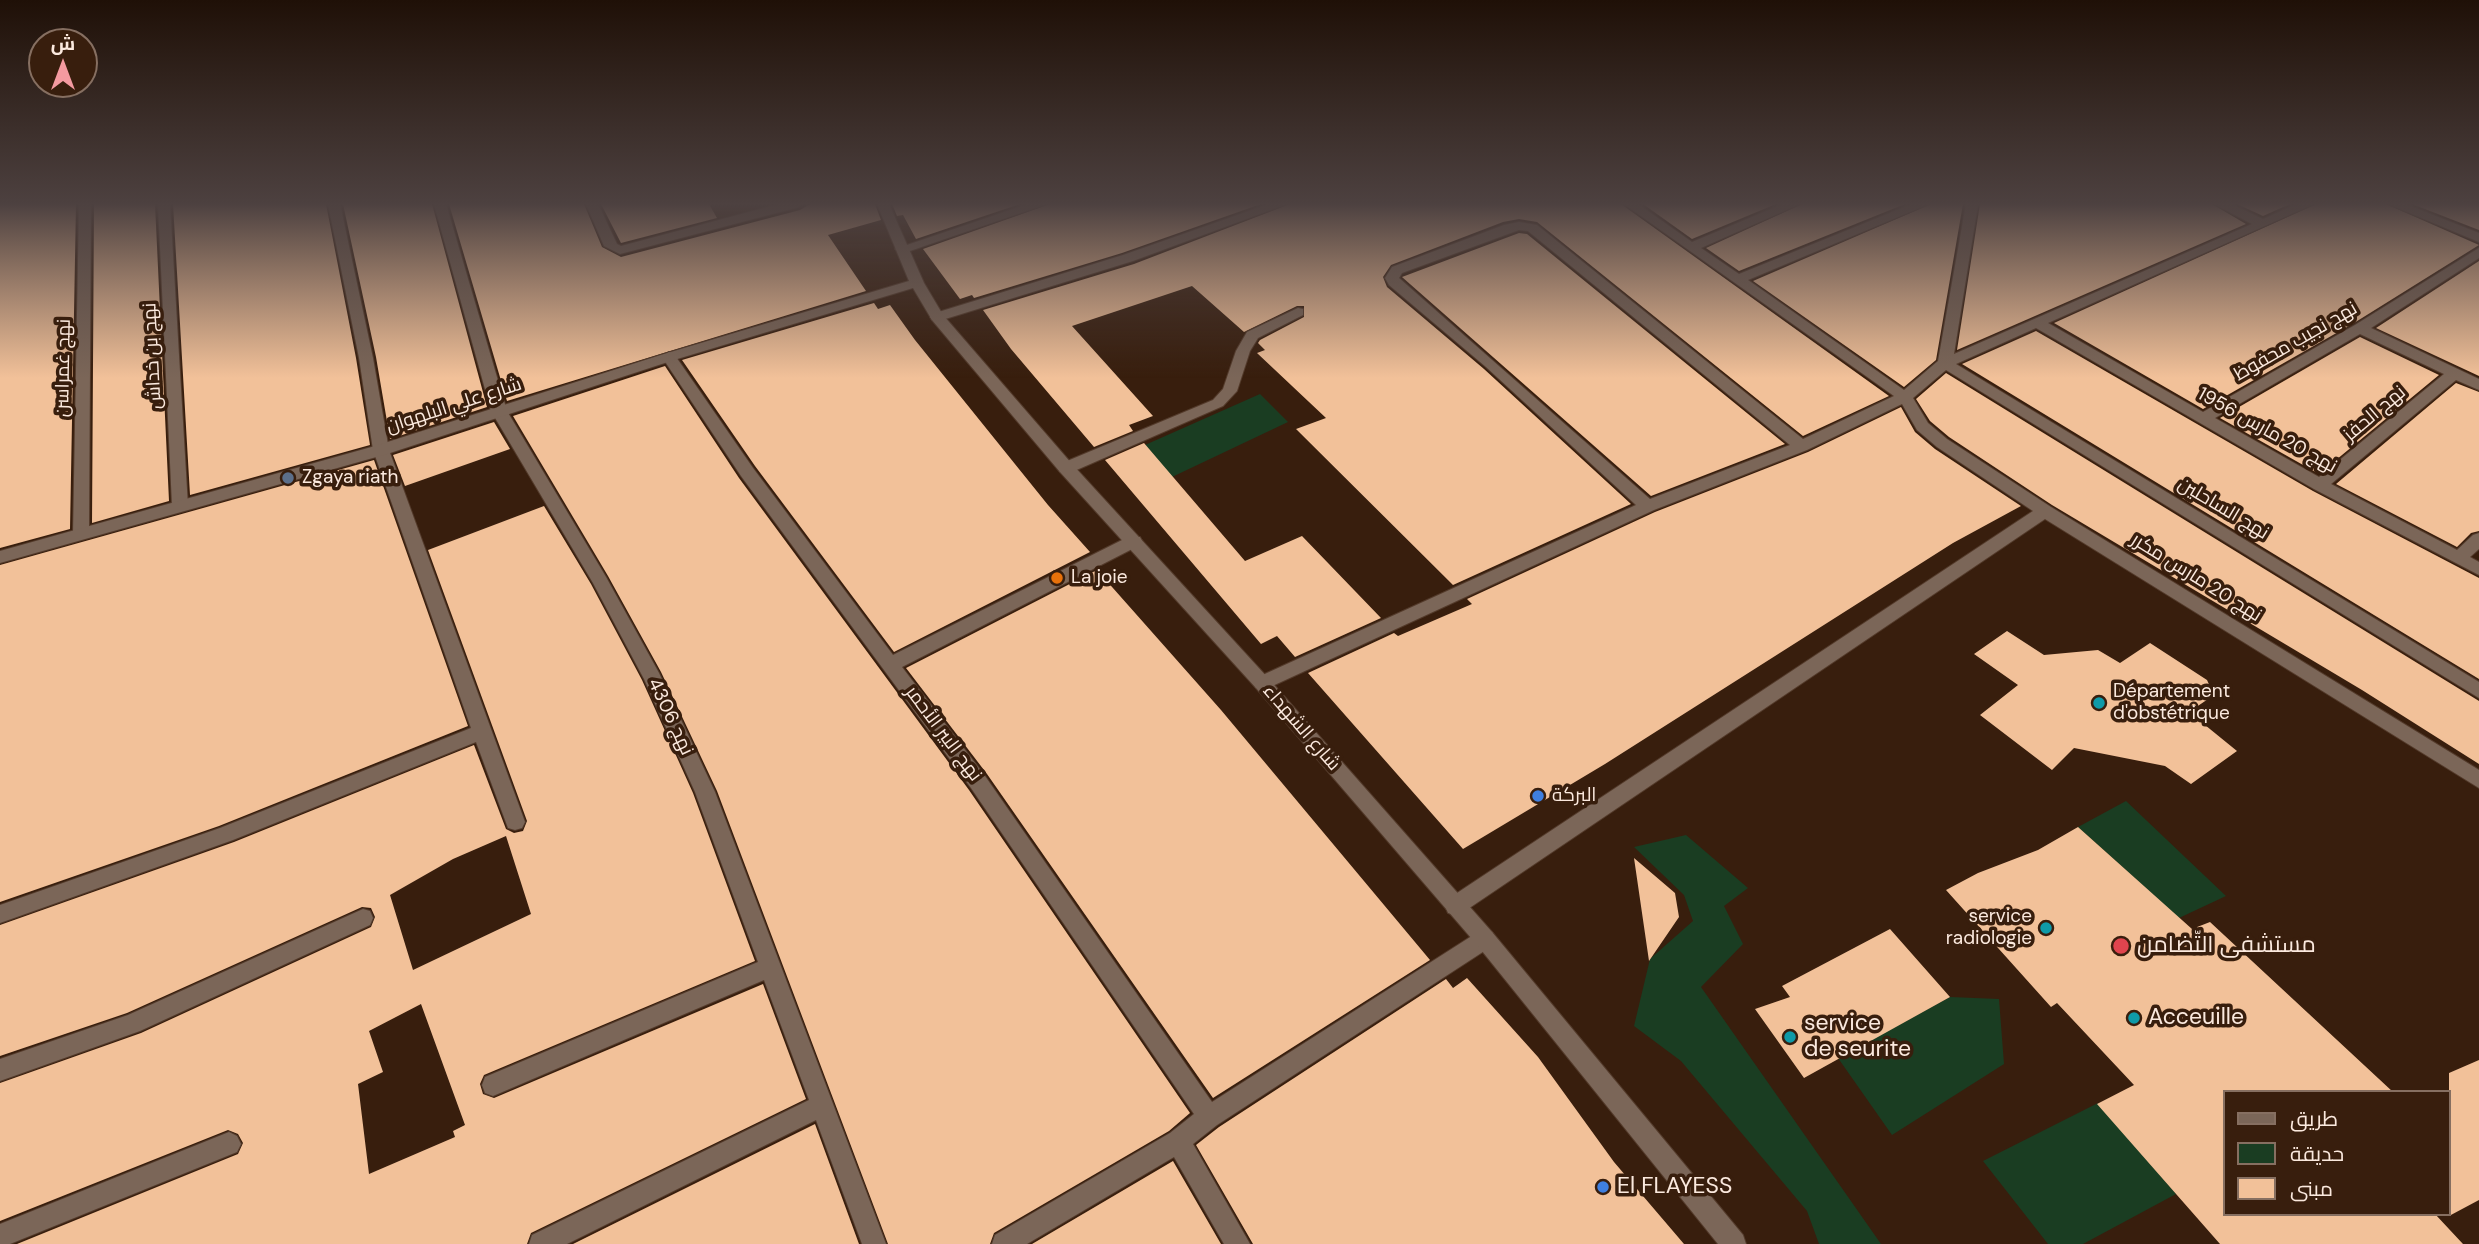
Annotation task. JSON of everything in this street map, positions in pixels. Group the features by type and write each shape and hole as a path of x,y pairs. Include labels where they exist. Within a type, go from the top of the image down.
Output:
{"street":[{"name":"نهج غمراسن","path":"81,533 84,262"},
{"name":"نهج بن خداش","path":"167,262 180,506"},
{"path":"346,262 381,450 515,821"},
{"name":"نهج 4306","path":"457,262 499,411 600,581 653,678 705,792 874,1244"},
{"name":"شارع الشهداء","path":"908,262 937,317 1066,468 1262,683 1485,939 1734,1244"},
{"path":"937,317 1115,262"},
{"path":"1418,262 1397,270 1392,278 1394,282 1648,506"},
{"path":"1574,262 1802,446"},
{"path":"1715,262 1905,397"},
{"path":"1739,279 1781,262"},
{"path":"1945,363 1962,262"},
{"path":"1262,683 1648,506 1802,446 1905,397 1945,363 2178,262"},
{"name":"نهج نجيب محفوظ","path":"2202,419 2360,328 2463,262"},
{"name":"شارع علي البلهوان","path":"0,558 381,450 669,357 917,283"},
{"path":"1066,468 1217,404 1230,391 1252,335 1298,312"},
{"name":"نهج 20 مارس 1956","path":"2037,323 2320,485 2479,569"},
{"path":"2360,328 2479,385"},
{"name":"نهج البير الأحمر","path":"669,357 747,472 978,782 1209,1117"},
{"name":"نهج الساحلين","path":"1945,363 2479,691"},
{"name":"نهج الحفز","path":"2320,485 2454,374"},
{"name":"نهج 20 مارس مكرر","path":"1905,397 1922,426 1942,443 2045,511 2479,780"},
{"path":"1455,906 2045,511"},
{"path":"2459,558 2479,539"},
{"path":"891,664 1134,541"},
{"path":"0,914 226,834 482,732"},
{"path":"0,1070 132,1024 363,918"},
{"path":"1004,1244 1178,1141 1209,1117 1485,939"},
{"path":"493,1085 770,967"},
{"path":"541,1244 822,1105"},
{"path":"1178,1141 1238,1244"},
{"path":"0,1236 229,1144"}],"green space":[{"path":"1260,394 1288,422 1172,477 1145,445"},
{"path":"2126,801 2226,896 2179,918 2078,827"},
{"path":"1686,835 1748,888 1724,906 1743,944 1701,987 1881,1244 1819,1244 1807,1211 1681,1061 1634,1026 1650,959 1693,921 1684,895 1634,847"},
{"path":"1950,997 1999,999 2004,1064 1892,1135 1838,1058"},
{"path":"2098,1103 2176,1194 2083,1244 2048,1244 1983,1161"}],"building":[{"path":"0,262 75,262 70,529 0,548"},
{"path":"94,262 158,262 169,501 92,523"},
{"path":"176,262 337,262 370,445 190,495"},
{"path":"356,262 448,262 487,407 390,439"},
{"path":"466,262 846,262 866,291 507,401"},
{"path":"933,262 1092,262 974,298 972,295 960,299"},
{"path":"1399,262 1391,265 1383,277 1387,287 1484,369 1631,504 1453,585 1296,429 1326,418 1257,353 1265,350 1258,343 1260,340 1304,317 1304,306 1297,306 1244,332 1192,286 1072,326 1153,416 1129,425 1133,431 1094,447 1011,349 983,310 1134,264"},
{"path":"1442,262 1561,262 1785,444 1651,496 1402,277"},
{"path":"1587,262 1702,262 1889,396 1803,436"},
{"path":"1726,262 1761,262 1739,271"},
{"path":"1797,262 1953,262 1936,360 1904,387 1753,281"},
{"path":"1971,262 2159,262 1957,350"},
{"path":"2188,262 2452,262 2354,323 2203,409 2054,323"},
{"path":"2477,262 2479,262 2479,376 2376,328"},
{"path":"874,303 878,309 890,305 1048,505 1090,552 894,652 755,466 682,360"},
{"path":"2036,331 2313,491 2479,578 2479,679 1962,364"},
{"path":"2360,337 2439,375 2319,474 2220,418"},
{"path":"665,366 739,478 969,790 1190,1113 1169,1131 994,1233 990,1244 888,1244 717,791 661,672 608,576 513,416"},
{"path":"1946,373 2479,701 2479,764 2362,690 2052,505 1949,437 1930,421 1916,399"},
{"path":"2456,383 2479,392 2479,531 2471,533 2457,547 2336,484"},
{"path":"1901,407 1915,432 1935,449 2021,506 1953,543 1605,764 1463,849 1308,673 1394,633 1398,636 1472,604 1467,599 1655,512 1808,452"},
{"path":"494,422 510,449 405,486 393,455"},
{"path":"1144,443 1245,561 1302,536 1381,618 1295,657 1277,636 1261,644 1105,460"},
{"path":"374,460 468,726 219,826 0,902 0,565"},
{"path":"544,506 591,584 642,680 693,793 755,961 484,1075 480,1084 483,1094 494,1098 763,984 806,1099 531,1233 527,1244 17,1244 238,1154 243,1143 238,1134 228,1130 0,1221 0,1083 141,1033 371,927 375,917 371,908 362,907 127,1013 0,1056 0,925 234,842 474,745 506,829 514,833 523,831 527,821 428,550","holes":["506,836 531,914 413,970 390,895 453,859","421,1004 465,1125 453,1131 455,1137 369,1174 358,1084 383,1072 369,1031"]},
{"path":"1097,570 1221,710 1430,960 1213,1098 987,774 906,668"},
{"name":"Département d'obstétrique","path":"2007,631 2044,655 2098,650 2120,663 2150,643 2207,680 2214,695 2189,712 2237,751 2191,784 2165,766 2074,748 2052,770 1980,715 2018,685 1974,654"},
{"path":"2078,827 2192,929 2210,922 2391,1090 2224,1090 2224,1216 2437,1216 2463,1244 2220,1244 2097,1104 2134,1085 2057,1003 2051,1007 1946,890 1978,873 2038,850"},
{"path":"1634,858 1675,893 1679,917 1649,961"},
{"path":"1890,929 1950,997 1804,1078 1755,1009 1790,997 1782,986"},
{"path":"1467,978 1538,1057 1614,1162 1684,1244 1253,1244 1196,1145 1219,1127 1446,979 1453,988"},
{"path":"2479,1060 2479,1200 2451,1215 2451,1090 2449,1073"},
{"path":"815,1124 859,1244 573,1244"},
{"path":"1173,1161 1221,1244 1032,1244"}],"place":[{"name":"Zgaya riath","path":"288,478"},
{"name":"La joie","path":"1057,578"},
{"name":"Département d'obstétrique","path":"2099,703"},
{"name":"البركة","path":"1538,796"},
{"name":"service radiologie","path":"2046,928"},
{"name":"مستشفى التّضامن","path":"2121,946"},
{"name":"Acceuille","path":"2134,1018"},
{"name":"service de seurite","path":"1790,1037"},
{"name":"El FLAYESS","path":"1603,1187"}]}
